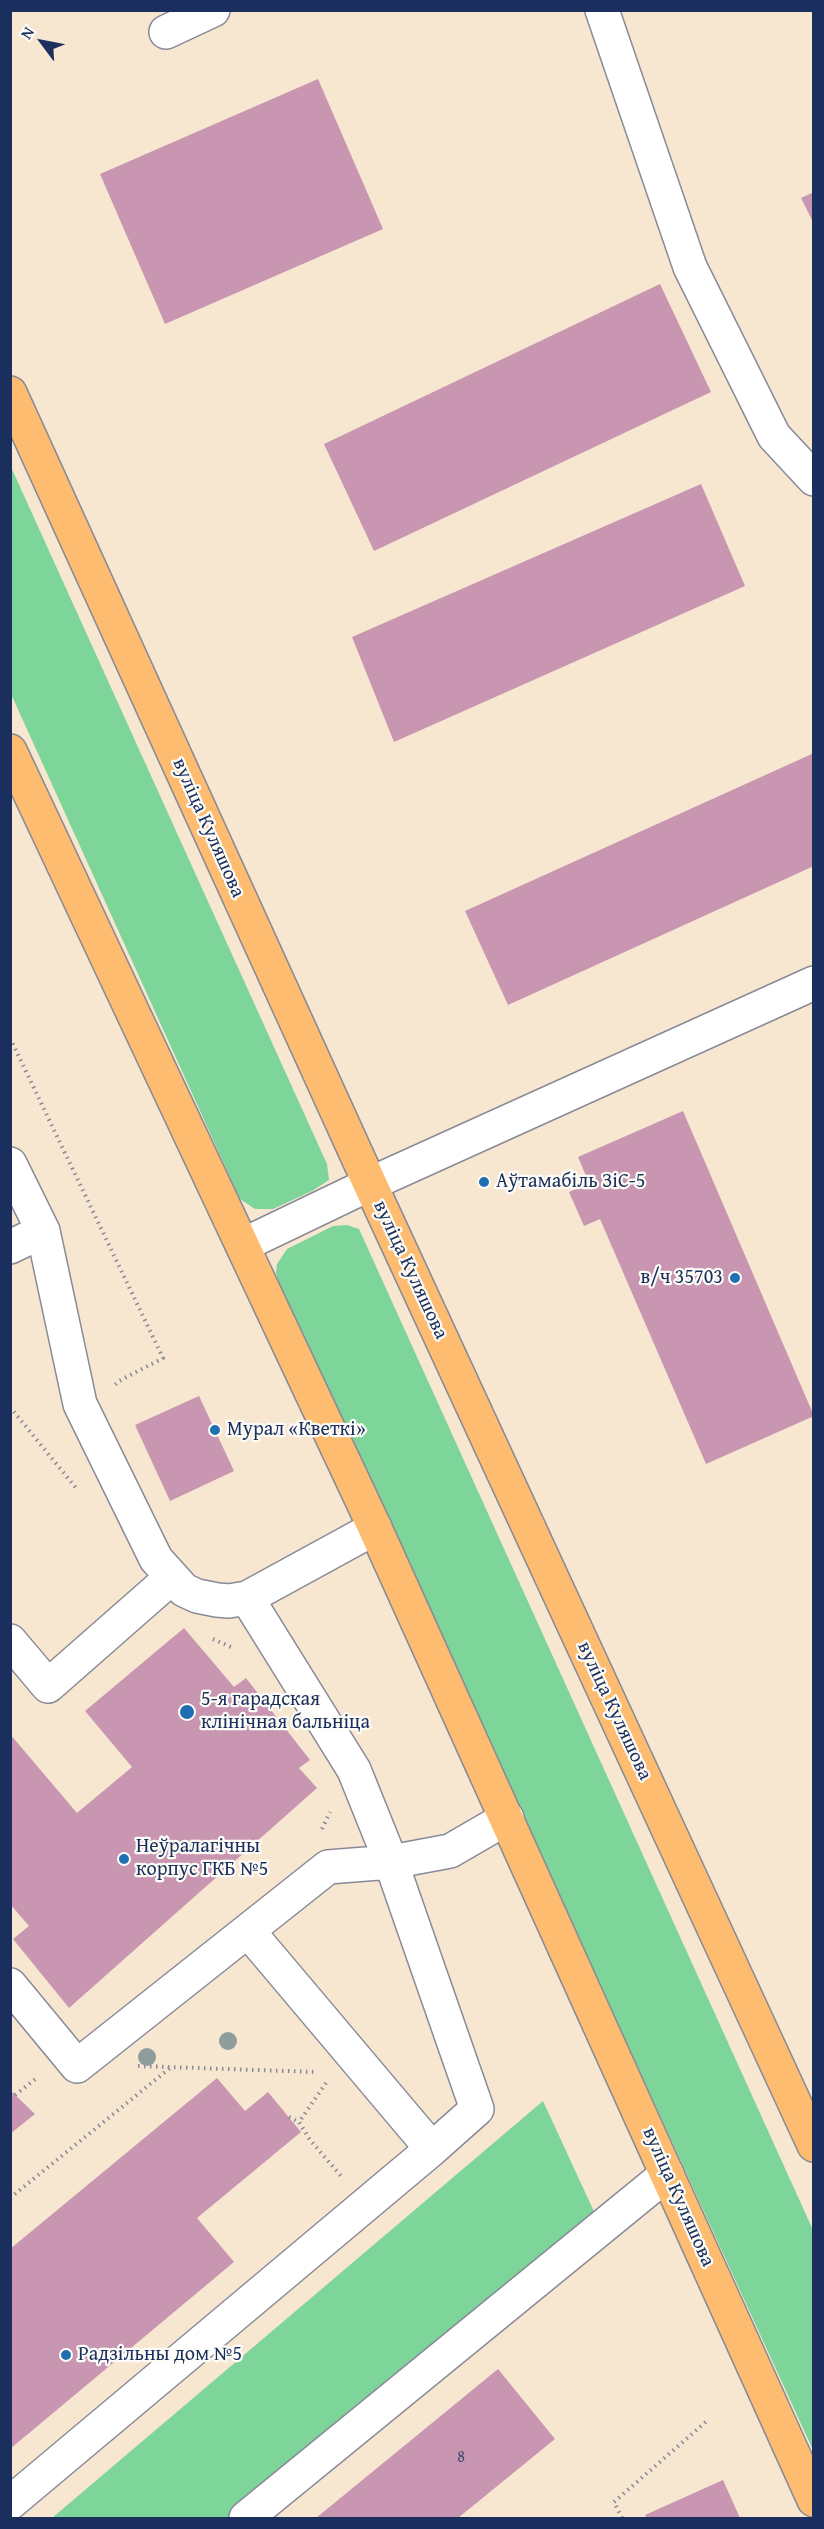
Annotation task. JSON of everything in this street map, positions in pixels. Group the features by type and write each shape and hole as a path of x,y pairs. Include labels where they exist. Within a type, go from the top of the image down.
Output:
{"main road":[{"name":"вуліца Куляшова","path":"10,393 370,1184 813,2145"},
{"name":"вуліца Куляшова","path":"10,751 375,1528 813,2500"}],"lane":[{"path":"166,32 213,10"},
{"path":"602,10 690,267 774,436 813,479"},
{"path":"243,1245 370,1184 813,983"},
{"path":"10,1164 43,1231 80,1404 156,1559 171,1578 184,1590 197,1596 229,1601 247,1598 375,1528"},
{"path":"10,1247 43,1231"},
{"path":"10,1641 48,1686 171,1578"},
{"path":"10,2504 477,2109 391,1862 354,1770 247,1598"},
{"path":"10,1985 77,2066 328,1867 391,1862 450,1851 507,1818"},
{"path":"248,1931 432,2149"},
{"path":"246,2518 667,2174"}],"path":[{"path":"10,1407 84,1497"},
{"path":"127,2066 321,2072"},
{"path":"10,2198 171,2067"},
{"path":"15,2095 40,2075"},
{"path":"299,2122 327,2080"},
{"path":"289,2117 299,2122 310,2140 366,2205"},
{"path":"622,2518 614,2502 708,2420"}],"green space":[{"path":"11,467 327,1164 329,1180 312,1191 273,1209 255,1209 240,1199 11,694"},
{"path":"347,1225 359,1229 813,2230 813,2450 279,1283 276,1273 277,1264 287,1249 333,1226"},
{"path":"543,2101 597,2218 228,2518 52,2518"}],"building":[{"path":"318,79 383,229 165,324 100,174"},
{"path":"814,192 814,224 801,198"},
{"path":"660,284 711,392 374,551 324,444"},
{"path":"701,484 745,586 394,742 352,637"},
{"path":"814,753 814,866 508,1005 465,911"},
{"path":"683,1111 814,1416 706,1464 600,1219 584,1226 569,1192 589,1183 578,1157"},
{"path":"199,1396 234,1471 170,1501 135,1425"},
{"name":"Неўралагічны корпус ГКБ №5","path":"184,1628 234,1687 246,1678 310,1760 299,1768 317,1788 69,2008 13,1939 29,1926 10,1904 10,1734 77,1813 132,1767 85,1711"},
{"name":"Радзільны дом №5","path":"217,2078 245,2111 268,2092 301,2132 197,2218 234,2262 10,2449 10,2249"},
{"path":"10,2090 35,2114 10,2134"},
{"path":"498,2369 555,2439 458,2518 316,2518"},
{"path":"723,2480 740,2518 647,2518 645,2515"}],"place":[{"name":"Аўтамабіль ЗіС-5","path":"484,1182"},
{"name":"в/ч 35703","path":"735,1278"},
{"name":"Мурал «Кветкі»","path":"215,1430"},
{"name":"5-я гарадская клінічная бальніца","path":"187,1712"},
{"name":"Неўралагічны корпус ГКБ №5","path":"124,1859"},
{"name":"Радзільны дом №5","path":"66,2355"}]}
